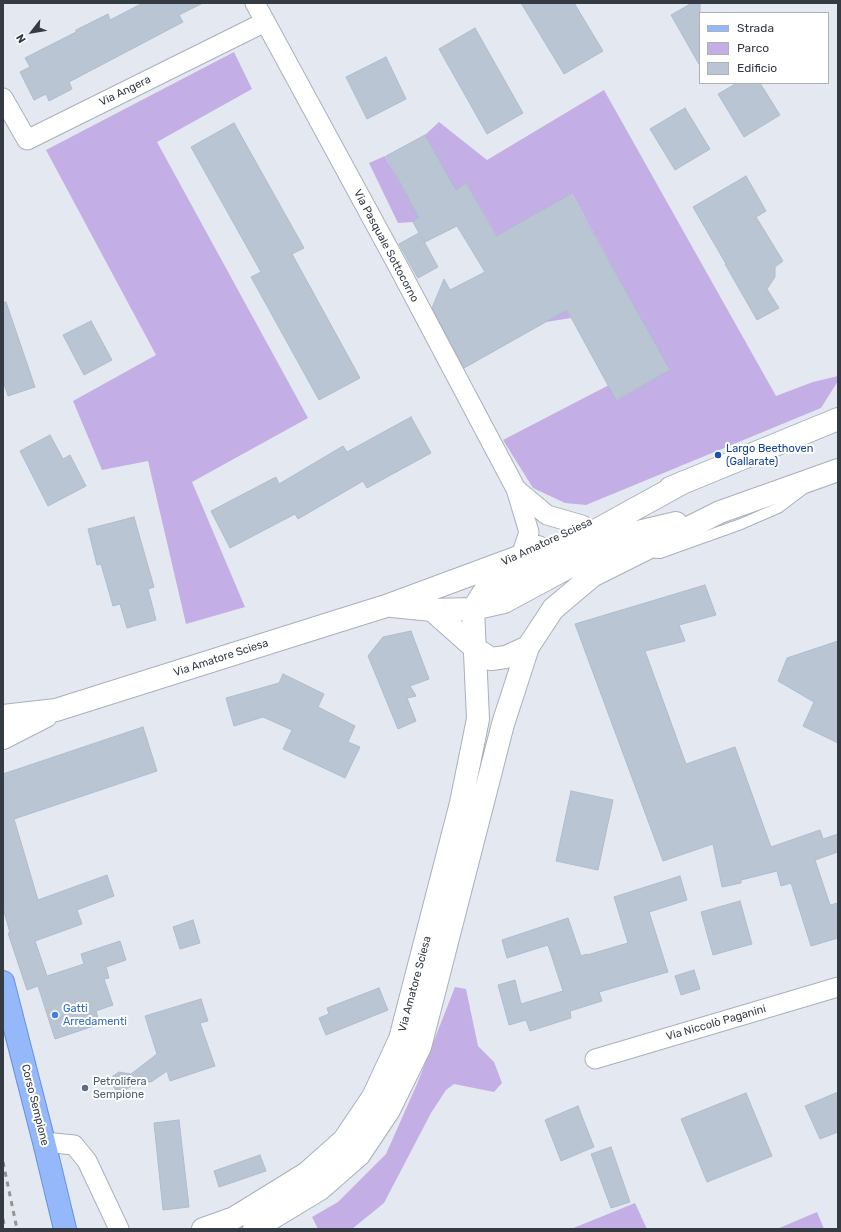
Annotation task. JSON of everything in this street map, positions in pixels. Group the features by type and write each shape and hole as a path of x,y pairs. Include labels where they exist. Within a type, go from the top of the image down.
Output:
{"main road":[{"name":"Corso Sempione","path":"3,982 65,1229"}],"street":[{"name":"Via Pasquale Sottocorno","path":"255,3 395,261 516,489 529,532 521,556"},
{"name":"Via Angera","path":"3,98 27,140 266,22"},
{"name":"Via Amatore Sciesa","path":"3,738 56,710 386,606 521,556 582,525 838,419"},
{"name":"Via Amatore Sciesa","path":"386,606 432,610 474,609 504,602 630,534 720,512 829,473"},
{"name":"Via Amatore Sciesa","path":"203,1229 234,1218 307,1173 344,1140 373,1097 400,1039 461,803 478,719 474,609 484,592 684,482"},
{"name":"Via Pasquale Sottocorno","path":"516,489 547,515 582,525"},
{"name":"Via Amatore Sciesa","path":"254,1229 320,1189 359,1155 390,1110 420,1048 503,724 528,648 553,609 592,576 720,512"},
{"path":"432,610 476,649 491,659 506,657 528,648"},
{"name":"Via Amatore Sciesa","path":"3,716 56,710"},
{"name":"Via Niccolò Paganini","path":"595,1059 838,987"},
{"path":"44,1142 74,1145 87,1160 119,1229"}],"lane":[{"name":"Via Amatore Sciesa","path":"638,552 660,553 741,524 778,508 829,473"}],"green space":[{"path":"234,52 252,89 157,142 308,418 192,482 245,607 186,624 148,461 102,470 73,401 156,355 46,150"},
{"path":"604,90 776,396 813,382 838,376 838,381 821,408 586,505 565,503 533,488 503,440 609,385 617,400 669,370 572,194 518,224 571,318 546,322 466,183 413,222 398,223 369,163 385,156 407,195 446,174 425,135 439,122 487,160"},
{"path":"455,987 466,989 478,1046 494,1062 502,1083 494,1092 454,1084 446,1090 431,1113 384,1203 352,1229 318,1229 312,1217 338,1202 386,1154 417,1084"},
{"path":"635,1203 647,1229 571,1229"},
{"path":"817,1212 824,1229 777,1229"}],"building":[{"path":"143,3 203,3 179,15 183,22 69,82 72,89 49,101 46,94 34,100 20,72 30,67 25,58 108,14 110,20"},
{"path":"521,3 574,3 603,51 564,74"},
{"path":"692,3 700,3 699,64 671,15"},
{"path":"475,28 523,113 487,134 439,49"},
{"path":"386,57 406,99 367,119 346,77"},
{"path":"735,84 761,84 780,115 744,137 718,94"},
{"path":"685,108 710,149 675,170 650,129"},
{"path":"234,123 304,248 292,254 360,378 319,400 251,277 261,272 191,147"},
{"path":"425,135 456,190 466,183 496,236 571,194 670,370 616,400 567,310 464,368 432,308 444,279 450,290 485,272 457,226 425,242 421,236 438,267 418,278 399,244 419,233 413,222 419,218 386,156"},
{"path":"746,176 766,211 756,217 783,261 775,267 775,277 767,289 779,308 757,320 693,207"},
{"path":"6,302 35,387 8,396 3,381 3,303"},
{"path":"91,321 112,360 84,375 63,335"},
{"path":"411,417 431,453 367,488 363,481 298,519 295,514 230,548 211,511 276,477 279,484 343,446 347,452"},
{"path":"50,435 63,459 70,455 86,486 48,506 20,451"},
{"path":"134,517 154,587 148,589 156,620 127,628 120,604 113,606 101,564 97,565 88,529"},
{"path":"705,585 716,615 679,625 685,641 645,651 686,764 735,747 771,847 820,830 823,839 838,834 838,852 815,860 830,905 838,903 838,938 811,946 791,883 781,886 777,871 741,880 741,883 722,887 713,844 663,861 575,624"},
{"path":"411,631 429,679 410,686 416,696 407,698 416,721 398,729 368,656 383,637"},
{"path":"838,641 838,743 803,726 814,702 778,681 787,658"},
{"path":"283,674 324,694 318,707 355,726 348,742 360,747 345,778 283,749 292,730 263,717 234,726 226,698 279,683"},
{"path":"143,727 157,771 14,819 38,900 107,875 114,896 77,910 82,924 35,941 47,976 84,964 81,954 120,941 126,960 106,967 109,978 104,979 113,1005 96,1011 100,1024 55,1039 38,986 27,990 8,933 10,933 3,908 3,774"},
{"path":"571,791 613,800 598,870 556,861"},
{"path":"680,876 687,900 649,912 668,972 599,992 602,1001 570,1011 571,1018 530,1031 526,1020 509,1025 498,985 515,980 521,1004 563,991 548,945 507,958 502,940 568,918 581,956 628,943 614,897"},
{"path":"740,901 752,944 713,955 701,912"},
{"path":"193,920 200,943 180,949 173,927"},
{"path":"694,970 700,989 681,995 675,976"},
{"path":"379,988 388,1010 326,1035 319,1018 329,1014 327,1008"},
{"path":"201,999 208,1021 200,1023 215,1066 170,1081 167,1071 151,1082 140,1080 124,1091 116,1090 111,1084 113,1076 119,1072 131,1074 157,1054 145,1016"},
{"path":"838,1092 838,1132 820,1139 805,1106"},
{"path":"746,1093 772,1156 707,1182 681,1119"},
{"path":"578,1106 594,1147 561,1161 545,1120"},
{"path":"179,1120 189,1207 163,1210 154,1123"},
{"path":"611,1147 630,1202 611,1208 591,1154"},
{"path":"260,1155 266,1171 219,1187 214,1171"}],"railway":[{"path":"3,1162 17,1229"},
{"path":"3,1219 5,1229"}],"place":[{"name":"Largo Beethoven (Gallarate)","path":"718,455"},
{"name":"Gatti Arredamenti","path":"55,1015"},
{"name":"Petrolifera Sempione","path":"85,1088"}]}
